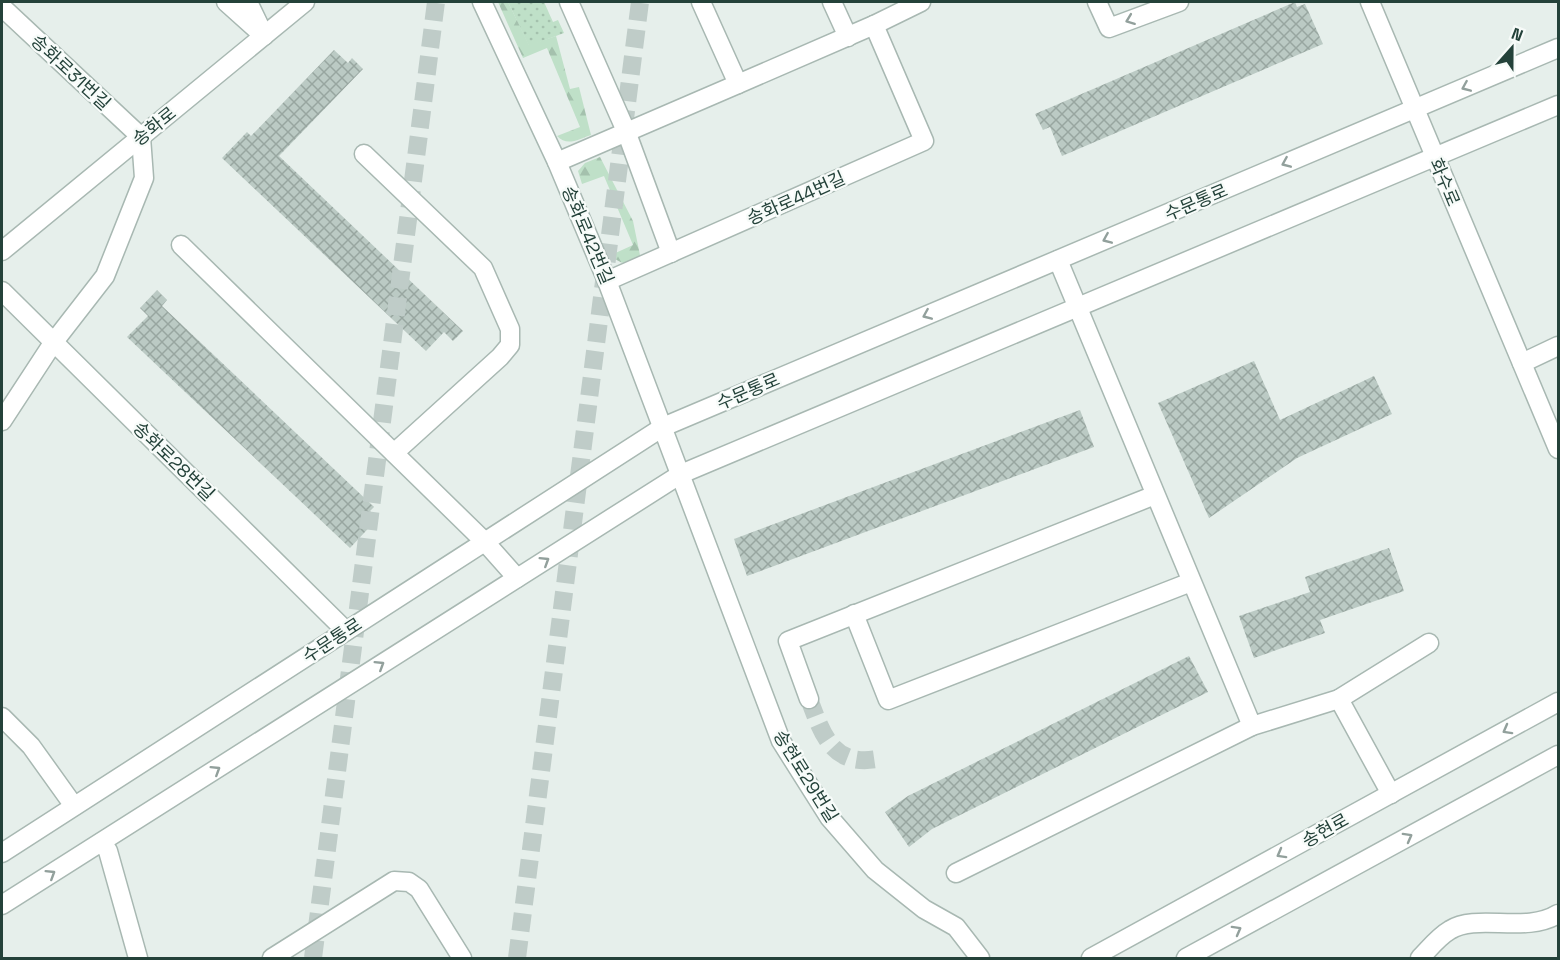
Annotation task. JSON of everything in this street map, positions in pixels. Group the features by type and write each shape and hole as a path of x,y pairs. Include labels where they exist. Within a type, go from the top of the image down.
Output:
{"street":[{"path":"226,2 264,36"},
{"path":"248,2 264,36"},
{"name":"송화로","path":"2,251 305,2"},
{"name":"송화로42번길","path":"482,2 557,162 607,281 681,474"},
{"path":"570,2 626,131 671,253 607,281"},
{"path":"701,2 738,84"},
{"path":"832,2 848,36"},
{"path":"557,162 874,25 921,2"},
{"path":"1098,2 1109,28 1179,2"},
{"name":"화수로","path":"1370,2 1558,449"},
{"name":"송화로31번길","path":"2,7 141,137"},
{"name":"송화로44번길","path":"671,253 924,141 874,25"},
{"name":"수문통로","path":"2,853 663,427 1558,48"},
{"path":"2,905 681,474 1558,105"},
{"path":"2,421 53,343 105,276 144,178 141,137"},
{"path":"364,154 483,268 510,329 510,345 500,357 394,453"},
{"path":"181,245 485,542 517,578"},
{"path":"1058,260 1252,726"},
{"name":"송화로28번길","path":"2,291 346,631"},
{"path":"1522,363 1558,346"},
{"name":"송현로29번길","path":"681,474 781,741 829,817 875,870 924,909 956,927 980,958"},
{"path":"809,699 788,641 1155,495"},
{"path":"854,614 888,700 1191,582"},
{"path":"956,873 1252,726 1339,699 1429,643"},
{"path":"1339,699 1391,794"},
{"name":"송현로","path":"1091,958 1558,702"},
{"path":"2,717 10,736 31,746 74,806"},
{"path":"1186,958 1558,755"},
{"path":"102,842 108,851 138,958"},
{"path":"282,956 394,881 409,882 419,889 462,958"},
{"path":"1420,958 1451,929 1466,924 1537,922 1558,914"}],"green space":[{"path":"498,2 508,2 529,45 556,36 570,89 579,87 591,135 569,142 557,136 580,127 547,48 523,58"},
{"path":"508,2 544,2 553,22 558,20 564,33 529,46"},
{"path":"600,157 633,221 641,260 625,263 611,255 633,245 604,176 582,184 578,171 585,163"}],"building":[{"path":"1295,2 1297,7 1305,4 1323,44 1062,156 1050,127 1043,130 1035,114"},
{"path":"334,50 348,63 352,58 363,69 279,156 463,331 453,341 444,332 426,351 222,158 247,132 251,136"},
{"path":"157,290 167,300 162,306 374,507 370,511 378,518 350,548 127,337 148,316 140,308"},
{"path":"1254,361 1280,420 1374,376 1392,414 1297,458 1209,518 1158,403"},
{"path":"1080,410 1094,447 747,576 734,539"},
{"path":"1389,548 1404,591 1320,620 1325,633 1254,658 1239,616 1310,592 1305,577"},
{"path":"1189,656 1208,692 932,829 909,847 885,812 908,796"}],"tunnel":[{"path":"313,958 436,2"},
{"path":"517,958 640,2"},
{"path":"809,699 824,735 831,745 849,758 877,759"}]}
